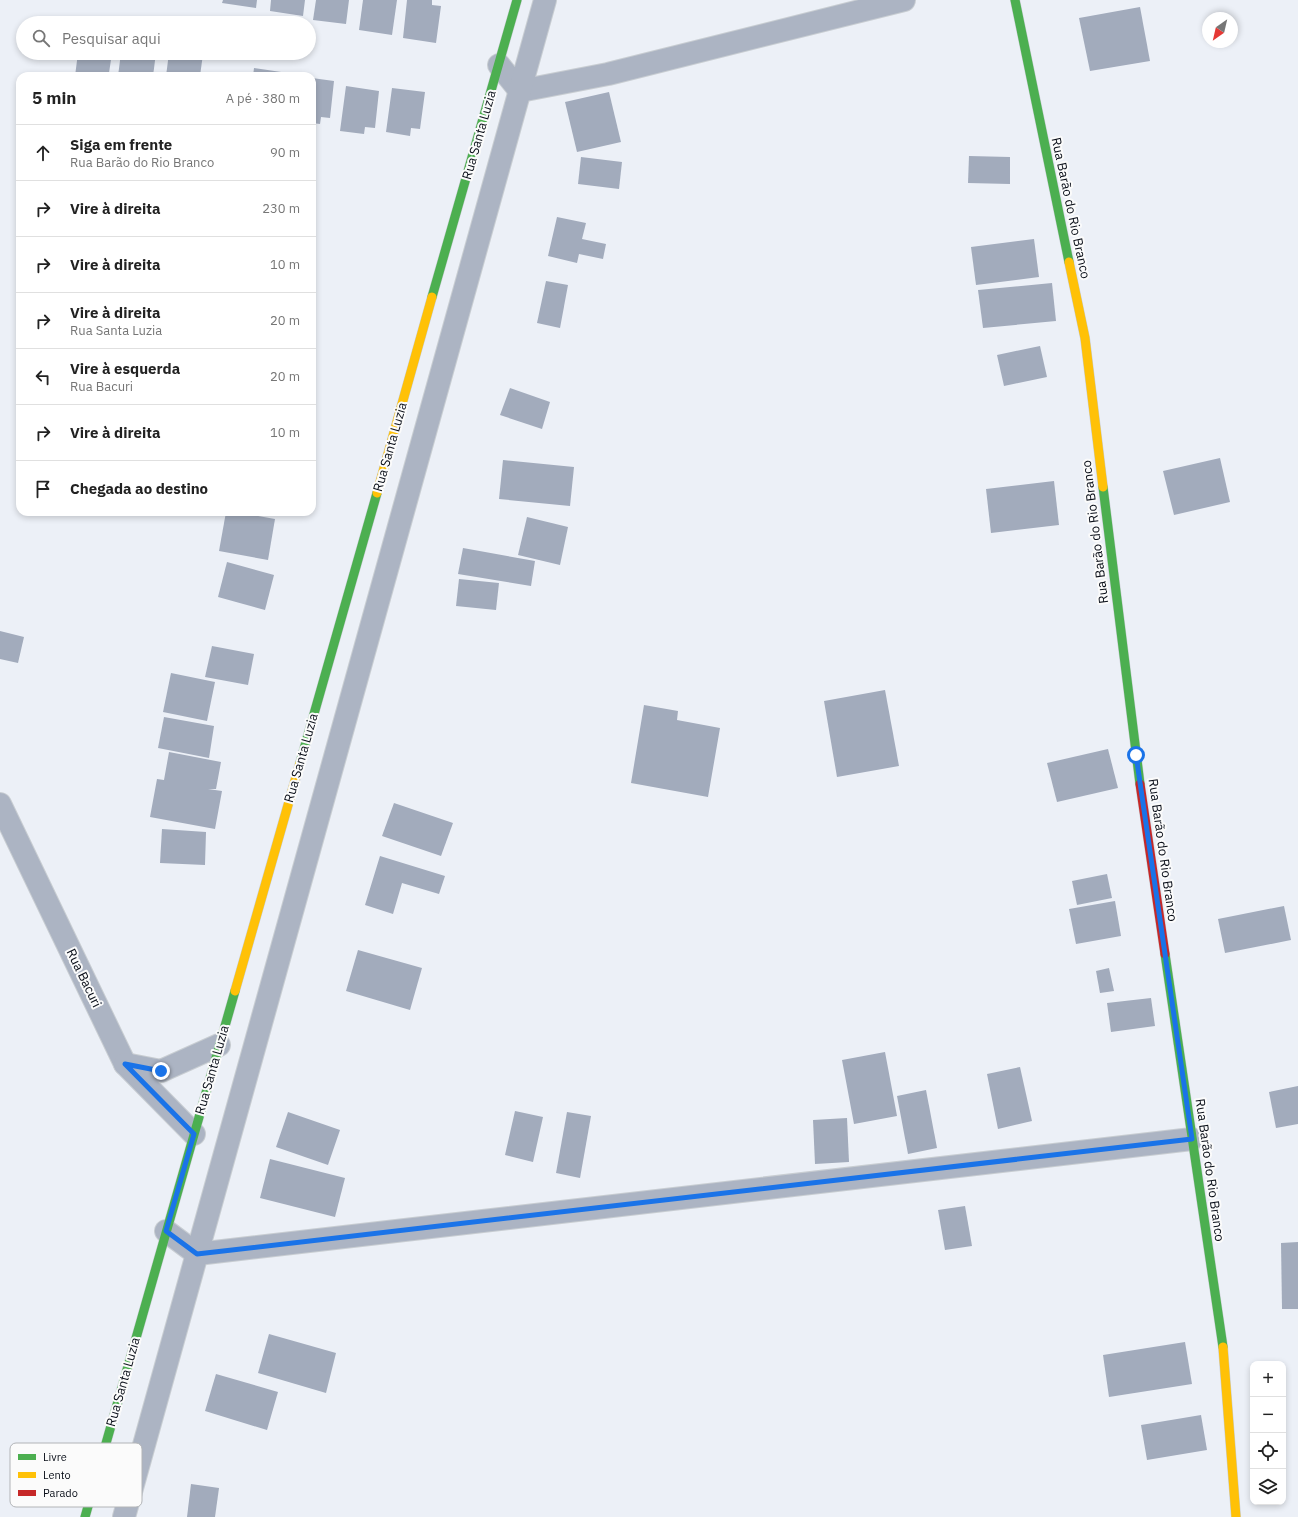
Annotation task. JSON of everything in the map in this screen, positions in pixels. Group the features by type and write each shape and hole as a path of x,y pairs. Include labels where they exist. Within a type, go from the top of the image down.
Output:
{"street":[{"name":"Rua Santa Luzia","path":"106,1443 517,0"},
{"name":"Rua Santa Luzia","path":"142,1452 545,0"},
{"path":"499,65 520,91 608,74 904,0"},
{"name":"Rua Barão do Rio Branco","path":"1015,0 1085,338 1136,755 1223,1347 1236,1517"},
{"name":"Rua Bacuri","path":"0,804 125,1064 194,1134"},
{"path":"125,1064 161,1071 219,1045"},
{"path":"166,1231 197,1254 1192,1139"},
{"name":"Rua Santa Luzia","path":"85,1517 88,1507"},
{"name":"Rua Santa Luzia","path":"124,1517 127,1507"}],"building":[{"path":"223,0 257,0 256,8 222,3"},
{"path":"271,0 305,0 303,16 270,11"},
{"path":"316,0 349,0 346,24 316,20 316,16 314,16"},
{"path":"363,0 397,0 392,35 359,30"},
{"path":"407,0 432,0 432,5 441,6 436,43 403,38"},
{"path":"1140,7 1150,61 1090,71 1079,18"},
{"path":"77,60 111,60 109,72 76,72"},
{"path":"120,60 155,60 154,72 119,72"},
{"path":"168,60 202,60 201,72 167,72"},
{"path":"254,68 281,72 254,72"},
{"path":"316,79 334,81 330,118 321,117 320,124 316,124"},
{"path":"346,86 379,91 375,128 365,127 364,134 340,131"},
{"path":"392,88 425,92 420,129 411,128 410,136 386,132"},
{"path":"609,92 621,142 577,152 565,102"},
{"path":"969,156 1010,157 1010,184 968,183"},
{"path":"581,157 622,162 619,189 578,184"},
{"path":"557,217 586,223 582,239 606,244 603,259 579,254 577,263 548,256"},
{"path":"1034,239 1039,277 976,285 971,247"},
{"path":"546,281 568,285 560,328 537,323"},
{"path":"1052,283 1056,321 983,328 978,290"},
{"path":"1040,346 1047,377 1004,386 997,355"},
{"path":"510,388 550,402 542,429 500,415"},
{"path":"1220,458 1230,502 1174,515 1163,471"},
{"path":"503,460 574,467 570,506 499,499"},
{"path":"1054,481 1059,525 991,533 986,489"},
{"path":"225,516 258,516 275,519 268,560 219,551"},
{"path":"527,517 568,527 560,565 518,555"},
{"path":"463,548 535,561 531,586 458,574"},
{"path":"227,562 274,575 265,610 218,597"},
{"path":"459,579 499,583 496,610 456,606"},
{"path":"0,631 24,637 18,663 0,659"},
{"path":"212,646 254,654 248,685 205,677"},
{"path":"171,673 215,682 207,721 163,712"},
{"path":"885,690 899,766 837,777 824,701"},
{"path":"644,705 678,711 677,720 720,728 708,797 631,783"},
{"path":"164,717 214,726 209,758 158,748"},
{"path":"1108,749 1118,788 1057,802 1047,763"},
{"path":"169,752 221,762 216,789 208,789 222,791 215,829 150,817 157,779 164,780"},
{"path":"394,803 453,823 441,856 382,836"},
{"path":"162,829 206,832 205,865 160,863"},
{"path":"380,856 445,876 439,894 402,883 393,914 365,905"},
{"path":"1107,874 1112,898 1077,905 1072,881"},
{"path":"1115,901 1121,936 1076,944 1069,909"},
{"path":"1284,906 1291,940 1225,953 1218,919"},
{"path":"358,950 422,968 410,1010 346,991"},
{"path":"1109,968 1114,991 1100,993 1096,971"},
{"path":"1151,998 1155,1026 1111,1032 1107,1003"},
{"path":"885,1052 897,1116 854,1124 842,1060"},
{"path":"1020,1067 1032,1121 998,1129 987,1074"},
{"path":"1298,1086 1298,1124 1276,1128 1269,1092"},
{"path":"926,1090 937,1148 908,1154 897,1096"},
{"path":"515,1111 543,1117 533,1162 505,1155"},
{"path":"288,1112 340,1130 328,1165 276,1147"},
{"path":"567,1112 591,1116 580,1178 556,1173"},
{"path":"847,1118 849,1162 815,1164 813,1120"},
{"path":"270,1159 345,1178 335,1217 260,1198"},
{"path":"965,1206 972,1246 945,1250 938,1210"},
{"path":"1298,1242 1298,1309 1282,1309 1281,1243"},
{"path":"269,1334 336,1353 326,1393 258,1373"},
{"path":"1185,1342 1192,1384 1109,1397 1103,1355"},
{"path":"216,1374 278,1392 267,1430 205,1411"},
{"path":"1201,1415 1207,1450 1147,1460 1141,1425"},
{"path":"191,1484 219,1488 215,1517 187,1517"}],"traffic: fast":[{"path":"432,297 517,0"},
{"path":"1015,0 1069,262"},
{"path":"1103,487 1140,784"},
{"path":"300,763 377,493"},
{"path":"1165,954 1223,1347"},
{"path":"106,1443 235,991"},
{"path":"85,1517 88,1507"}],"traffic: slow":[{"path":"1069,262 1085,338 1103,487"},
{"path":"377,493 432,297"},
{"path":"235,991 300,763"},
{"path":"1223,1347 1236,1517"}],"traffic: jam":[{"path":"1140,784 1165,954"}],"route":[{"path":"161,1071 125,1064 194,1134 166,1231 197,1254 1192,1139 1136,755"}]}
